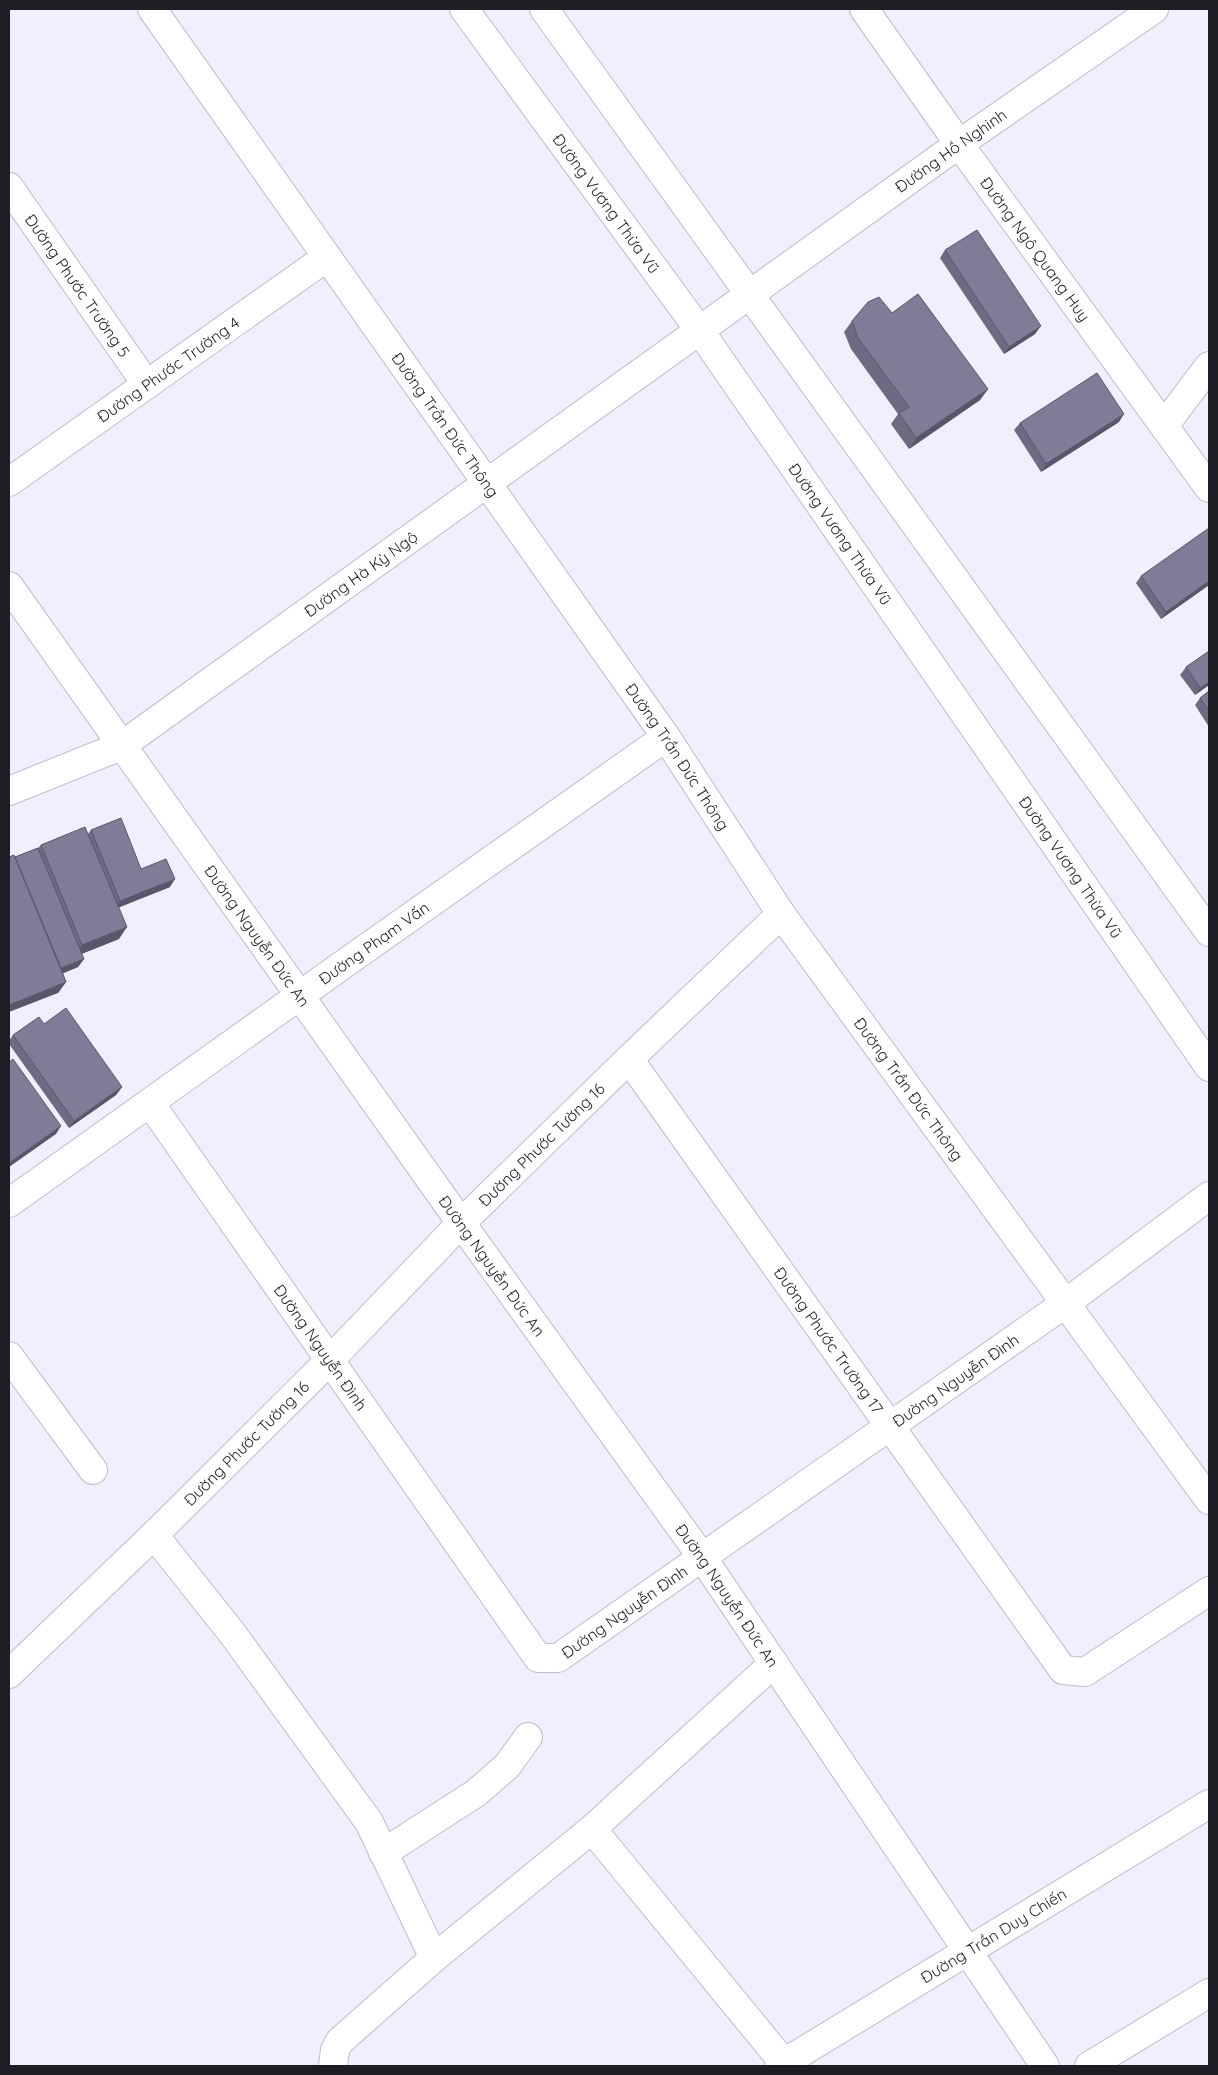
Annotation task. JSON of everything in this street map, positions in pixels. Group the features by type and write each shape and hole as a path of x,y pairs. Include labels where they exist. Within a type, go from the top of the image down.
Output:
{"street":[{"name":"Đường Trần Đức Thông","path":"152,9 666,737 781,914 1209,1500"},
{"name":"Đường Vương Thừa Vũ","path":"464,9 700,331 1209,1067"},
{"path":"544,9 1209,932"},
{"name":"Đường Ngô Quang Huy","path":"864,9 959,144 1209,488"},
{"name":"Đường Hồ Nghinh","path":"700,331 959,144 1154,9"},
{"name":"Đường Phước Trường 5","path":"9,186 146,385"},
{"name":"Đường Phước Trường 4","path":"9,482 327,257"},
{"name":"Đường Hà Kỳ Ngộ","path":"9,791 121,746 700,331"},
{"path":"1164,426 1209,366"},
{"name":"Đường Nguyễn Đức An","path":"9,586 460,1223 702,1557 1045,2066"},
{"name":"Đường Phạm Vấn","path":"9,1204 299,995 666,737"},
{"name":"Đường Phước Tường 16","path":"9,1674 154,1535 330,1360 460,1223 781,914"},
{"name":"Đường Phước Trường 17","path":"629,1059 1063,1670 1084,1672 1209,1591"},
{"name":"Đường Nguyễn Đình","path":"150,1102 538,1658 558,1658 1066,1303 1209,1196"},
{"path":"9,1356 93,1470"},
{"path":"154,1535 232,1633 369,1822 434,1958"},
{"path":"333,2066 335,2050 340,2041 434,1958 592,1829 774,1663"},
{"path":"383,1853 476,1793 507,1766 528,1737"},
{"name":"Đường Trần Duy Chiến","path":"781,2065 1209,1804"},
{"path":"592,1829 781,2065"},
{"path":"1089,2066 1209,1992"}],"building":[{"path":"977,230 1041,326 1009,347 945,250"},
{"path":"918,294 988,389 916,438 899,413 909,407 858,338 852,321 868,302 879,297 892,313"},
{"path":"1097,373 1124,414 1046,464 1020,423"},
{"path":"1209,528 1209,581 1166,612 1141,576"},
{"path":"1209,651 1209,682 1200,688 1186,667"},
{"path":"1209,691 1209,711 1200,698"},
{"path":"121,818 141,869 166,859 175,879 120,901 91,830"},
{"path":"85,827 127,927 82,945 41,845"},
{"path":"38,848 84,959 61,968 15,857"},
{"path":"14,855 66,982 9,1005 9,857"},
{"path":"66,1008 122,1087 74,1121 13,1035 39,1017 44,1024"},
{"path":"13,1059 61,1126 9,1163 9,1062"}]}
